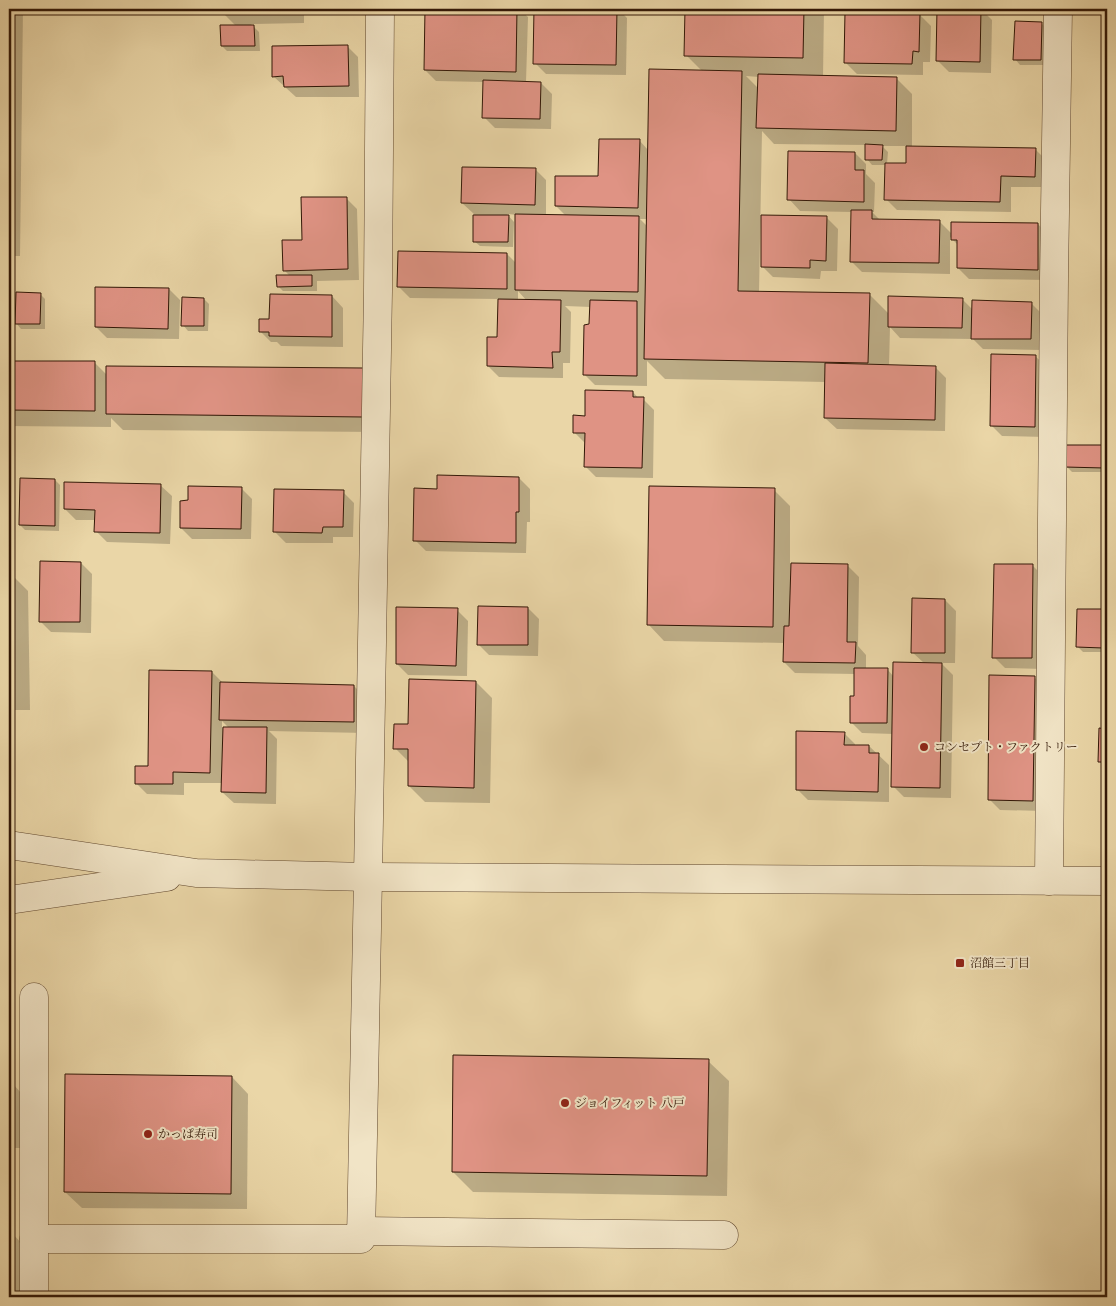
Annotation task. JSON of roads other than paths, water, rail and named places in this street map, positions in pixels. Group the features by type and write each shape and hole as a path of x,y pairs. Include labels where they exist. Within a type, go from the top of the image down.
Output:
{"street":[{"path":"34,1240 361,1239 378,291 380,9"},
{"path":"1049,881 1058,9"},
{"path":"9,845 196,873 368,877 1107,881"},
{"path":"9,900 196,873"},
{"path":"34,997 34,1297"},
{"path":"360,1231 724,1236"}],"place":[{"name":"コンセプト・ファクトリー","path":"924,747"},
{"name":"沼館三丁目","path":"960,963"},
{"name":"ジョイフィット 八戸","path":"565,1103"},
{"name":"かっぱ寿司","path":"148,1134"}]}
